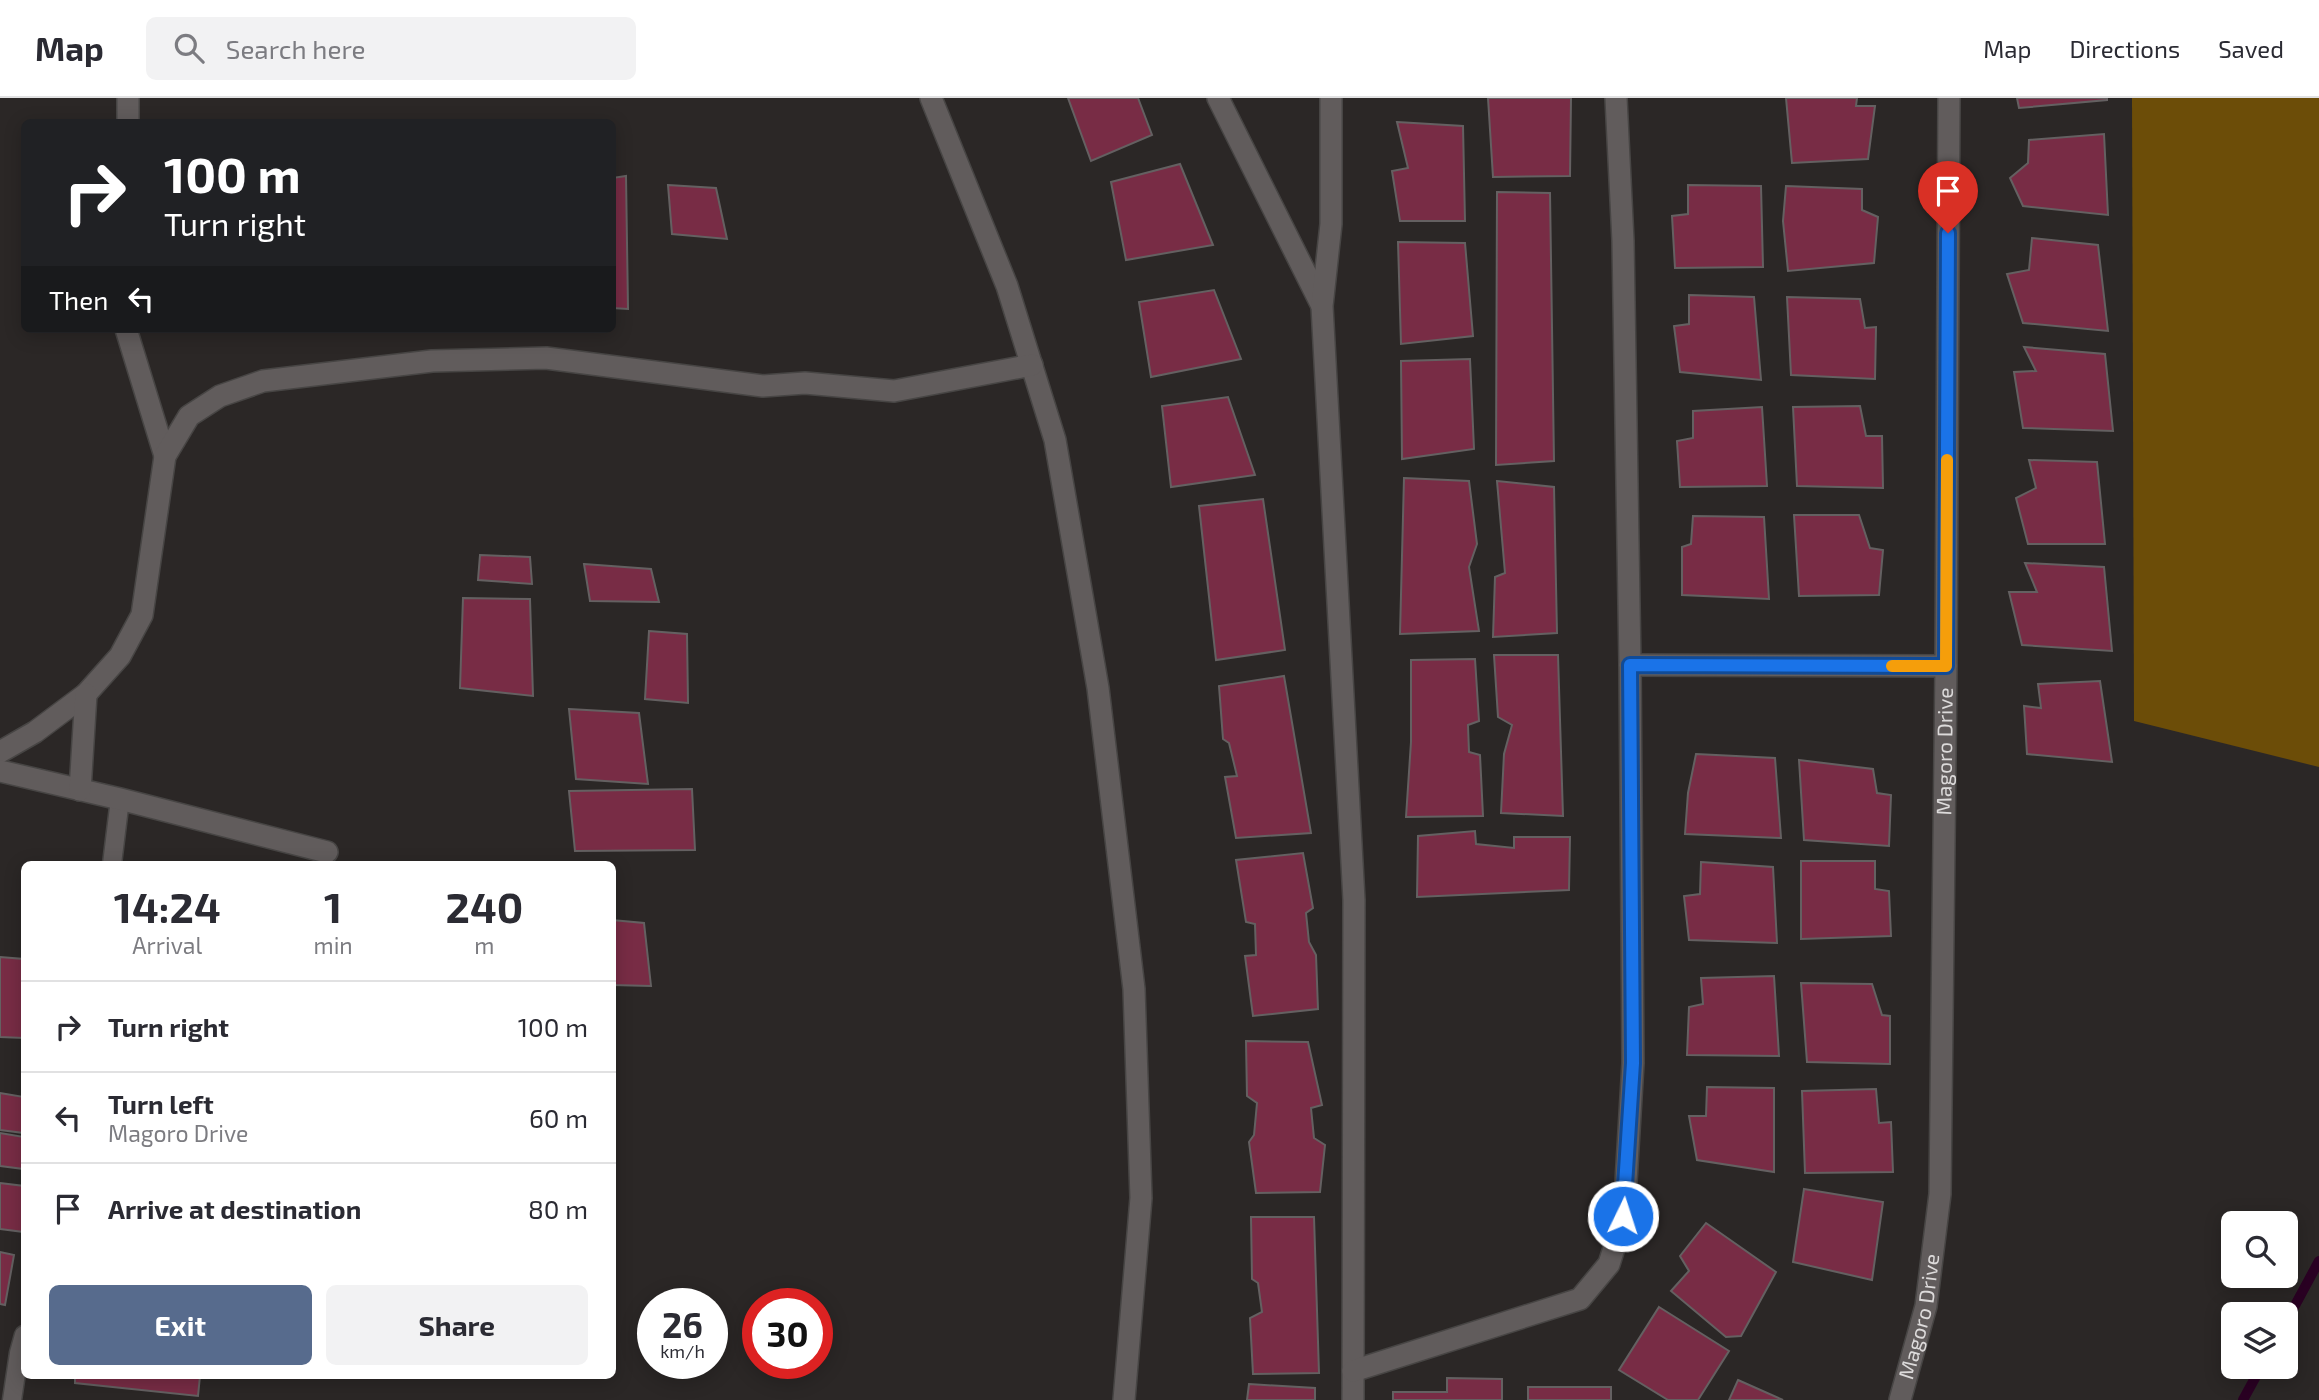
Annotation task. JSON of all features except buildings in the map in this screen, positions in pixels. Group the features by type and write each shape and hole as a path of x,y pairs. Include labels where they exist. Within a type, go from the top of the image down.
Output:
{"street":[{"path":"128,98 128,119"},
{"path":"931,98 1007,286 1055,440 1098,688 1134,989 1141,1199 1124,1400"},
{"path":"1218,98 1322,306"},
{"path":"1331,98 1331,224 1322,306 1354,900 1353,1400"},
{"path":"1353,1371 1580,1299 1609,1264 1623,1216 1633,1063 1623,241 1615,98"},
{"name":"Magoro Drive","path":"1900,1400 1926,1306 1940,1194 1949,98"},
{"path":"126,333 165,456"},
{"path":"0,752 35,732 86,694 120,656 142,615 165,456 189,416 220,396 263,381 432,361 546,358 763,386 805,383 894,391 1032,365"},
{"path":"1630,665 1946,666"},
{"path":"80,790 86,694"},
{"path":"0,771 327,852"}],"lane":[{"path":"112,861 120,799"},
{"path":"12,1400 21,1346"}],"shaded area":[{"path":"2132,98 2319,98 2319,767 2134,721"}],"waterway":[{"path":"2297,1302 2319,1261"},
{"path":"2243,1400 2254,1379"}],"slow traffic":[{"path":"1892,666 1946,666 1947,460"}],"route":[{"path":"1623,1216 1633,1063 1630,665 1946,666 1948,233"}]}
